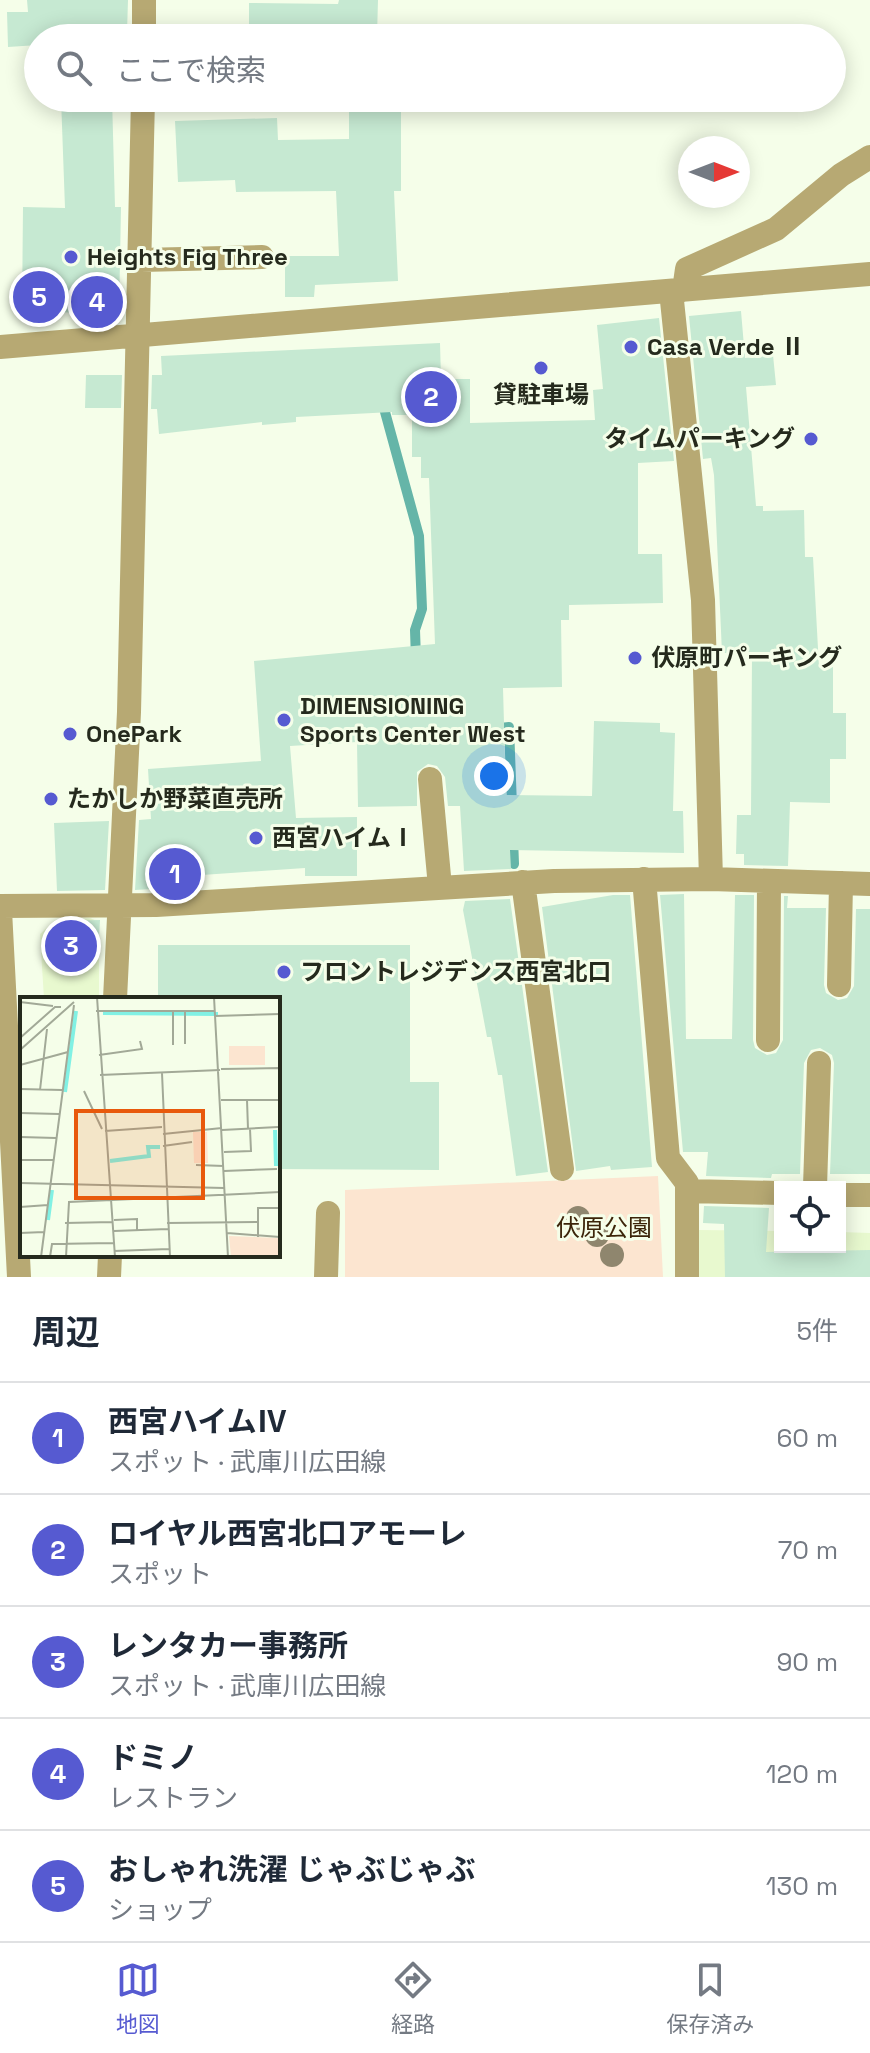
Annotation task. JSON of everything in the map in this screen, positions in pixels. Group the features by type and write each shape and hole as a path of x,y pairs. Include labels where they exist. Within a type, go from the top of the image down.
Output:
{"street":[{"path":"144,0 144,24"},
{"path":"115,997 117,905 129,712 143,112"},
{"path":"711,879 703,600 678,290 687,269 776,229 841,175 870,157"},
{"path":"141,260 262,257"},
{"path":"0,347 870,274"},
{"path":"430,779 440,887"},
{"path":"644,879 668,1158 687,1183 687,1277"},
{"path":"19,1277 0,908 117,905 523,882 711,879 870,884"},
{"path":"768,1040 769,881"},
{"path":"523,882 562,1169"},
{"path":"839,985 841,883"},
{"path":"815,1181 819,1063"},
{"path":"687,1191 774,1193"},
{"path":"846,1195 870,1195"},
{"path":"326,1277 328,1213"},
{"path":"109,1277 110,1257"}],"shaded area":[{"path":"90,918 99,922 99,997 44,997 40,934 55,920"},
{"path":"698,1230 774,1231 774,1253 846,1253 846,1232 870,1233 870,1277 697,1277"}],"green space":[{"name":"伏原公園","path":"658,1176 663,1277 345,1277 345,1190"}],"building":[{"path":"27,0 128,0 127,24 24,24 24,46 8,47 7,12 28,12"},
{"path":"339,0 378,0 377,24 249,24 249,3 338,4"},
{"path":"62,112 112,112 115,207 121,207 119,314 22,311 23,207 65,208"},
{"path":"349,112 401,112 401,191 394,191 398,281 315,285 314,297 285,297 285,256 339,256 336,191 236,192 235,180 178,182 175,121 277,118 278,140 349,139"},
{"path":"741,311 745,358 773,355 776,385 746,387 756,506 763,506 763,511 804,510 805,557 813,557 819,667 833,667 833,713 846,713 846,759 830,759 830,803 790,802 788,866 744,865 744,854 736,854 737,815 751,815 752,653 722,653 714,475 711,458 703,459 689,316"},
{"path":"659,318 674,461 638,463 638,554 662,554 663,603 569,605 569,620 561,620 562,687 503,688 506,795 592,796 594,721 660,723 660,732 675,733 673,811 683,811 684,853 510,850 511,869 464,871 460,806 448,806 445,777 437,766 428,764 417,772 417,806 358,807 357,742 290,746 296,818 357,817 357,876 305,876 305,868 202,875 203,886 135,890 139,820 151,819 148,769 261,761 254,661 435,644 429,478 421,478 421,457 412,457 412,415 392,415 392,412 296,417 296,422 262,425 262,422 159,434 157,409 151,409 152,375 162,375 161,356 440,343 441,379 470,379 470,423 595,420 593,390 603,389 597,325"},
{"path":"86,375 122,375 121,408 85,408"},
{"path":"109,821 105,890 57,891 54,823"},
{"path":"684,894 686,1039 732,1039 735,895 754,895 753,1040 755,1048 767,1055 776,1053 783,1040 784,896 788,896 787,908 826,908 824,985 826,993 838,1000 847,998 854,986 856,909 870,909 870,1174 830,1174 834,1063 832,1055 820,1048 811,1050 804,1063 800,1174 772,1174 771,1178 706,1176 708,1152 683,1152 660,895"},
{"path":"630,895 652,1167 611,1170 610,1166 576,1171 542,907"},
{"path":"510,899 548,1172 516,1176 502,1075 498,1075 491,1037 487,1037 463,910 465,901"},
{"path":"100,920 98,957 44,956 43,935 59,921"},
{"path":"158,945 410,945 410,1082 439,1082 439,1170 280,1169 280,997 158,997"},
{"path":"704,1206 769,1208 766,1252 846,1253 846,1250 870,1250 870,1277 725,1277 724,1224 703,1223"}],"waterway":[{"path":"382,401 419,536 422,609 415,630 416,659"},
{"path":"492,729 509,727 512,806"},
{"path":"513,838 514,864"}],"place":[{"name":"Heights Fig Three","path":"71,257"},
{"name":"おしゃれ洗濯 じゃぶじゃぶ","path":"39,297"},
{"name":"ドミノ","path":"97,302"},
{"name":"Casa Verde Ⅱ","path":"631,347"},
{"name":"貸駐車場","path":"541,368"},
{"name":"ロイヤル西宮北口アモーレ","path":"431,397"},
{"name":"タイムパーキング","path":"811,439"},
{"name":"伏原町パーキング","path":"635,658"},
{"name":"DIMENSIONING Sports Center West","path":"284,720"},
{"name":"OnePark","path":"70,734"},
{"name":"たかしか野菜直売所","path":"51,799"},
{"name":"西宮ハイムⅠ","path":"256,838"},
{"name":"西宮ハイムⅣ","path":"175,874"},
{"name":"レンタカー事務所","path":"71,946"},
{"name":"フロントレジデンス西宮北口","path":"284,972"}]}
